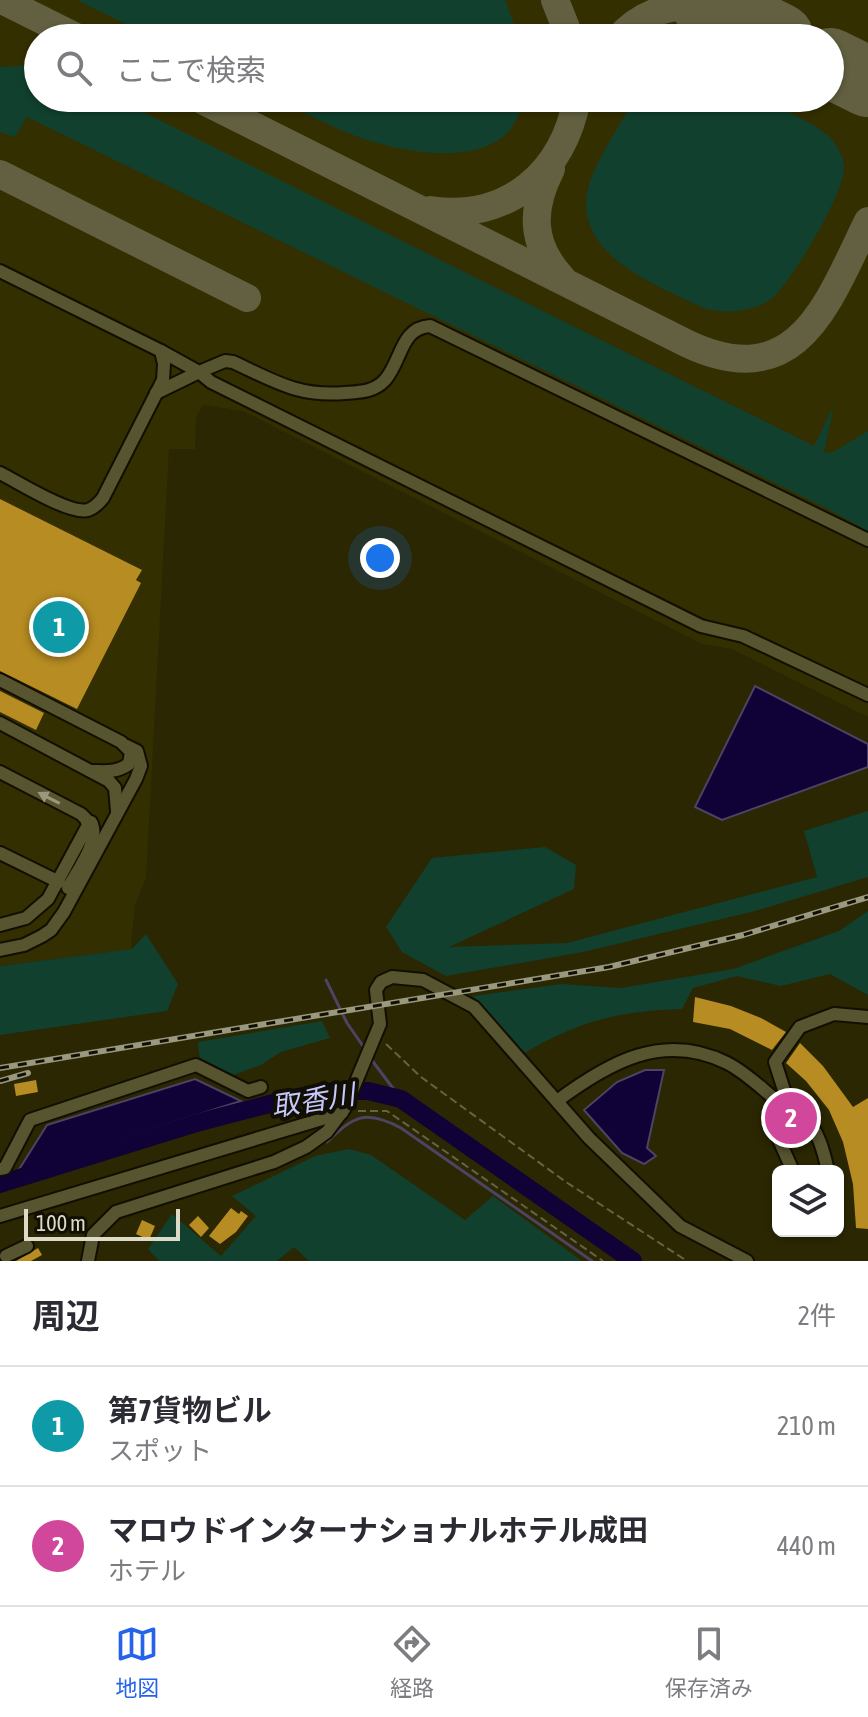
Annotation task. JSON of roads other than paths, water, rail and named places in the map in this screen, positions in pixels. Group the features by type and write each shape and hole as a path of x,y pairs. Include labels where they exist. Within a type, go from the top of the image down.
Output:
{"street":[{"path":"0,271 161,351 211,382 701,626 743,636 868,695"},
{"path":"156,393 225,361 308,394 363,392 375,388 386,379 411,332 430,326 868,540"},
{"path":"0,473 70,508 89,510 103,498 163,380 161,351"},
{"path":"0,680 137,751 141,766 67,906 51,930 24,945 0,950"},
{"path":"0,723 91,771 115,788 117,811"},
{"path":"91,771 115,772 123,769 132,759 127,746"},
{"path":"0,772 91,822 95,832 65,895 67,906"},
{"path":"0,925 26,918 38,910 59,882 87,831 86,819"},
{"path":"0,853 59,882"},
{"path":"88,1261 93,1235 116,1212 274,1162 306,1147 327,1132 348,1111 380,1024 376,990 381,982 392,977 423,980 474,1007 589,1138 680,1226 747,1261"},
{"path":"790,1109 775,1062 800,1027 834,1014 868,1017"},
{"path":"557,1101 612,1064 645,1053 676,1050 704,1054 727,1063 805,1118 821,1143 826,1165"},
{"path":"0,1169 5,1168 30,1120 196,1065 248,1091 261,1087"},
{"path":"790,1109 775,1131 790,1165"},
{"path":"0,1216 348,1111"},
{"path":"5,1254 27,1246"}],"waterway":[{"path":"326,980 347,1023 365,1049"},
{"path":"371,1059 401,1099"},
{"name":"取香川","path":"0,1184 200,1122 293,1098 335,1091 368,1091 401,1099 633,1261"},
{"path":"327,1142 345,1126 361,1118 389,1122 592,1261"}],"railway":[{"path":"0,1068 609,967 743,935 868,897"},
{"path":"0,1081 28,1073"}],"place":[{"name":"第7貨物ビル","path":"59,627"},
{"name":"マロウドインターナショナルホテル成田","path":"791,1118"}]}
